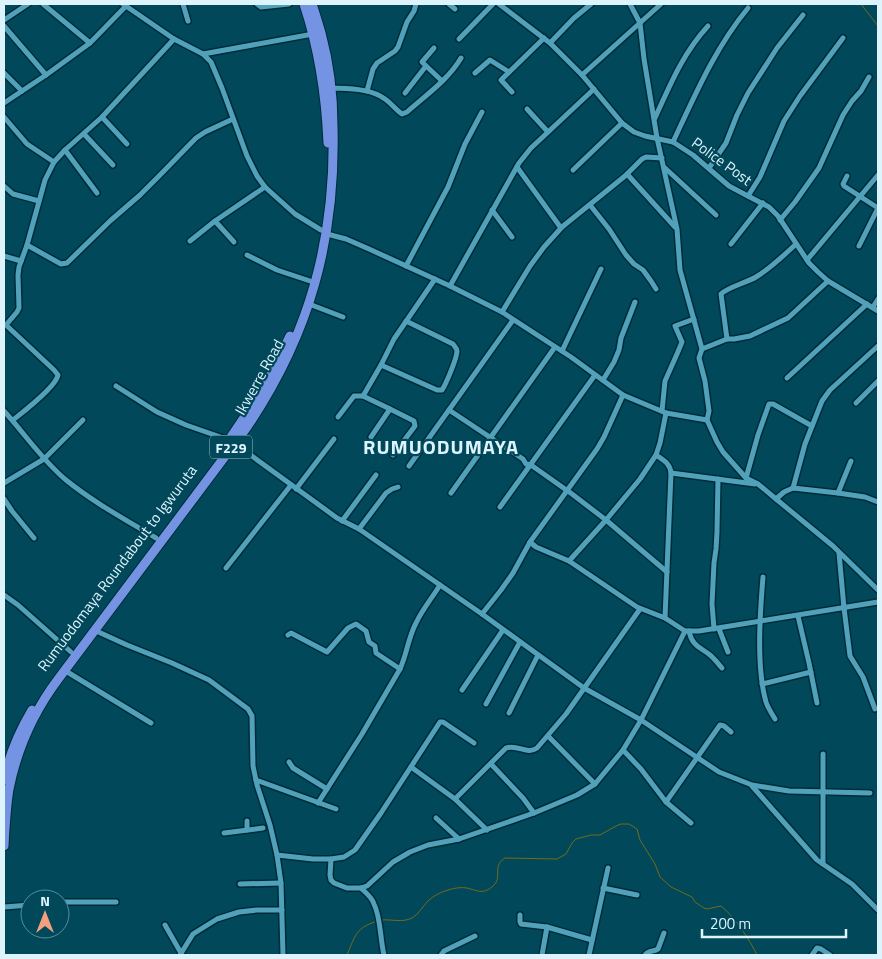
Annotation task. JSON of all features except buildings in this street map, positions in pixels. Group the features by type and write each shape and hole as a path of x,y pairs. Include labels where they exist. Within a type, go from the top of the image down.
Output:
{"main road":[{"name":"Rumuodomaya Roundabout to Igwuruta","path":"4,780 9,760 24,723 41,693 156,538 232,441 264,388 287,344 303,305 324,232 328,142 325,96 317,51 304,4"},
{"name":"Ikwerre Road","path":"4,846 9,791 18,755 35,716 64,670 232,441 247,426 271,390 290,352 309,304 331,200 334,172 333,111 326,56 312,4"}],"street":[{"path":"4,20 28,4"},
{"path":"43,4 90,43"},
{"path":"183,4 188,21"},
{"path":"257,4 261,7 288,4"},
{"path":"367,91 373,68 376,63 398,47 416,4"},
{"path":"449,4 455,9"},
{"path":"459,38 493,4"},
{"name":"Police Post","path":"498,4 550,43 582,75 622,123 634,132 673,142 693,155 729,186 769,207 807,260 818,272 828,281 878,311"},
{"path":"506,9 510,4"},
{"path":"550,43 590,4"},
{"path":"630,4 640,23 657,138 677,229 680,270 702,349 699,358 705,381 709,411 707,420 723,452 746,478 758,484 776,498 878,590"},
{"path":"582,75 661,4"},
{"path":"4,104 90,43 125,5 174,39 203,54 210,62 222,88 246,156 257,176 265,187 295,214 324,232 346,239 450,286 502,312 623,395 664,412 707,420"},
{"path":"673,142 709,67 748,8"},
{"path":"709,168 726,143 744,100 764,67 803,15"},
{"path":"4,26 46,75"},
{"path":"654,118 681,63 698,36 708,26"},
{"path":"203,54 313,34"},
{"path":"512,92 501,80 544,38"},
{"path":"748,196 760,177 784,121 843,38"},
{"path":"13,420 57,380 58,375 5,324 17,312 18,275 45,180 54,162 102,117 174,39"},
{"path":"434,48 422,62 442,82"},
{"path":"330,88 367,91 380,96 402,114 407,112 442,82 455,68 461,58"},
{"path":"475,73 490,60 509,72"},
{"path":"405,93 426,66"},
{"path":"4,73 22,91"},
{"path":"780,220 815,174 843,115 869,77"},
{"path":"450,286 517,167 531,148 594,89"},
{"path":"527,109 548,132"},
{"path":"406,266 448,187 464,144 482,112"},
{"path":"4,117 27,144 54,162"},
{"path":"102,117 127,144"},
{"path":"27,245 61,264 67,263 160,176 196,138 233,118"},
{"path":"573,170 622,123"},
{"path":"84,134 113,165"},
{"path":"66,150 97,193"},
{"path":"502,312 530,266 561,228 646,157 662,158"},
{"path":"517,167 561,228"},
{"path":"664,167 716,215"},
{"path":"627,174 677,229"},
{"path":"807,260 878,175"},
{"path":"847,176 843,184 844,186 878,208 859,246"},
{"path":"4,186 13,194 39,202"},
{"path":"190,241 215,221 265,187"},
{"path":"730,244 763,203"},
{"path":"590,205 609,228 626,255 649,277 656,289"},
{"path":"492,210 512,237"},
{"path":"215,221 234,242"},
{"path":"727,338 720,294 756,277 796,244"},
{"path":"247,255 277,270 310,281"},
{"path":"4,256 21,261"},
{"path":"562,352 601,269"},
{"path":"363,396 394,339 435,279"},
{"path":"702,349 727,338 734,339 750,336 788,318 828,281"},
{"path":"873,307 878,299"},
{"path":"603,380 619,350 621,338 635,302"},
{"path":"309,304 343,317"},
{"path":"787,378 868,304"},
{"path":"570,561 640,479 656,455 660,443 664,412 664,381 682,342 675,326 694,319"},
{"path":"409,466 513,320"},
{"path":"381,365 437,390 442,390 445,386 455,361 456,348 453,344 406,321"},
{"path":"792,488 822,401 830,390 878,346"},
{"path":"451,493 555,347"},
{"path":"500,506 595,375"},
{"path":"856,403 878,382"},
{"path":"116,386 157,412 186,425 232,441 342,521 359,529 482,614 584,688 641,720 719,772 752,785 789,791 870,793"},
{"path":"338,417 354,396 359,395 414,422 415,426 393,455"},
{"path":"482,614 502,590 530,542 597,449 623,395"},
{"path":"746,478 758,435 770,404 812,426"},
{"path":"370,437 390,409"},
{"path":"449,410 567,491 606,520 667,572"},
{"path":"5,415 13,420 44,459 65,480 156,538"},
{"path":"4,483 44,459 83,420"},
{"path":"226,568 334,439"},
{"path":"656,455 666,462 670,467 671,473 665,618"},
{"path":"838,493 851,461"},
{"path":"671,473 758,484"},
{"path":"342,521 376,475"},
{"path":"718,479 717,532 712,604 716,629 728,652"},
{"path":"359,529 386,493 398,487"},
{"path":"776,498 792,488 865,497 878,502"},
{"path":"4,499 34,538"},
{"path":"530,542 536,547 570,561 640,609 665,618 687,631 700,632 878,602"},
{"path":"839,553 850,656 863,677 875,709"},
{"path":"763,577 760,622 762,684 766,704 775,719"},
{"path":"318,803 362,734 400,669 416,622 440,585"},
{"path":"4,595 71,652"},
{"path":"455,799 506,748 515,746 533,751 537,748 566,714 640,609"},
{"path":"798,616 817,703"},
{"path":"288,635 291,633 327,652 348,628 356,624 366,631 369,642 375,646 376,653 400,669"},
{"path":"94,630 208,680 248,709 252,716 253,766 277,855 281,884 283,955"},
{"path":"462,690 503,630"},
{"path":"687,631 690,639 710,655 722,668"},
{"path":"331,859 330,875 334,883 347,888 361,888 367,886 393,862 410,852 428,845 459,839 534,813 570,798 595,784 623,750 641,720 687,631"},
{"path":"486,704 520,642"},
{"path":"509,712 538,655"},
{"path":"64,670 151,723"},
{"path":"762,684 811,672"},
{"path":"277,855 313,859 344,857 355,850 440,722 443,722 474,742"},
{"path":"666,802 720,725 731,732"},
{"path":"548,736 595,784"},
{"path":"623,750 641,769 666,802 691,822"},
{"path":"823,754 823,864"},
{"path":"289,762 293,768 327,789"},
{"path":"491,764 523,798 534,813"},
{"path":"411,767 455,799 487,830"},
{"path":"256,780 336,810"},
{"path":"752,785 801,842 823,864 852,884 878,910"},
{"path":"436,818 459,839"},
{"path":"247,821 247,830"},
{"path":"224,833 263,828"},
{"path":"589,955 608,868"},
{"path":"240,884 281,884"},
{"path":"361,888 374,903 384,955"},
{"path":"603,888 637,895"},
{"path":"70,902 116,902"},
{"path":"4,907 20,906"},
{"path":"165,925 180,954 193,934 217,919 239,912 282,910"},
{"path":"520,915 521,924 547,927 592,940"},
{"path":"542,955 547,927"},
{"path":"645,955 658,949 664,933"},
{"path":"441,955 444,951 475,936"},
{"path":"812,955 817,948 830,955"}],"waterway":[{"path":"861,4 878,26"},
{"path":"382,920 401,921 412,918 432,897 450,889 486,890 497,881 499,865 505,858 557,859 566,854 576,839 600,835 621,824 629,824 637,829 640,840 655,864 660,877 671,887 692,897 695,902 704,908 721,906 741,929 757,955"},
{"path":"347,955 357,933 365,926 378,921"}],"district":[{"name":"RUMUODUMAYA","path":"441,446"}]}
